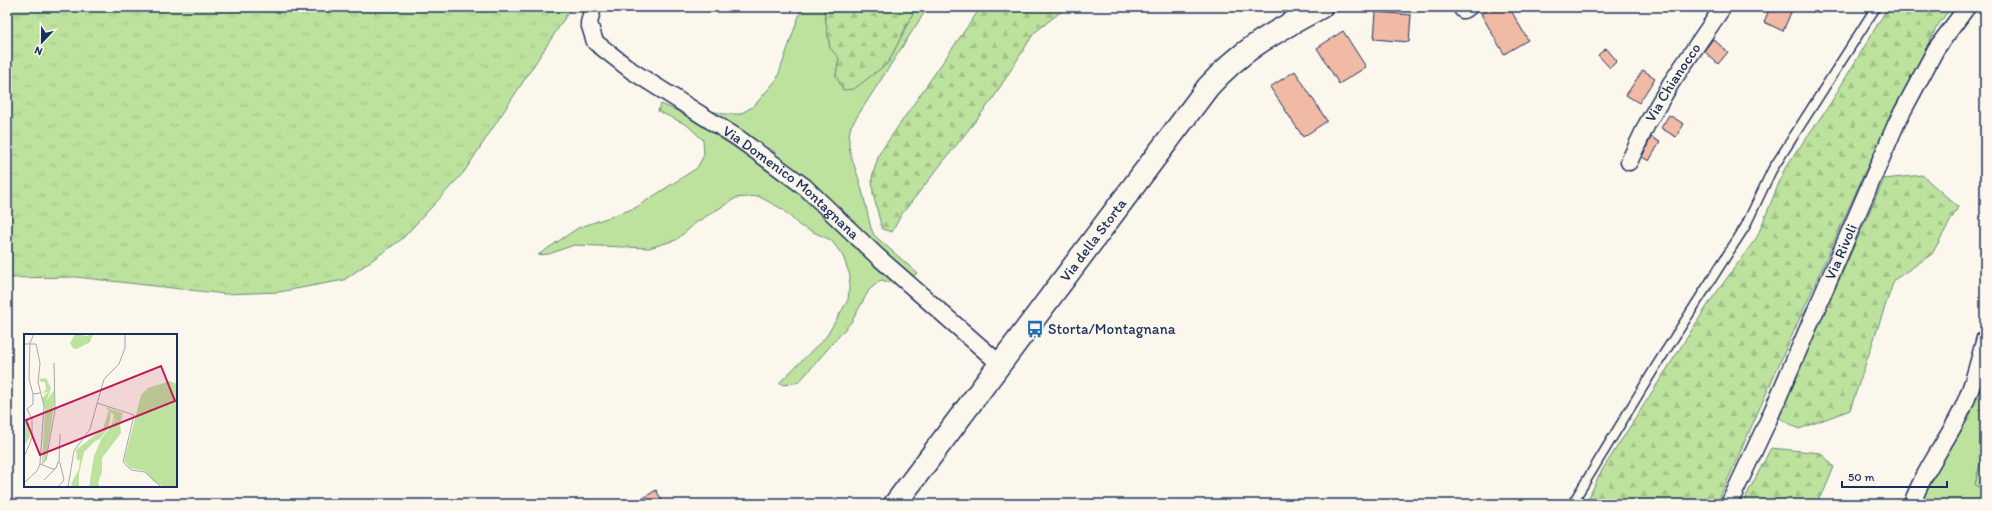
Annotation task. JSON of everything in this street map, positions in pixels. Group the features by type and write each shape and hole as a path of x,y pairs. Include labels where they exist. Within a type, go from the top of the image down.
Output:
{"main road":[{"name":"Via della Storta","path":"895,504 1208,87 1232,62 1262,38 1321,7"}],"street":[{"name":"Via Domenico Montagnana","path":"593,7 589,23 595,42 632,72 738,138 805,187 877,256 1000,364"},
{"path":"1461,7 1463,10 1469,7"},
{"name":"Via Chianocco","path":"1629,162 1647,124 1671,84 1723,7"},
{"name":"Via Rivoli","path":"1729,504 1768,422 1897,122 1936,49 1967,7"},
{"path":"1912,504 1916,492 1945,444 1968,396 1985,338"}],"lane":[{"path":"1572,504 1656,366 1745,227 1772,170 1876,7"}],"green space":[{"path":"7,7 572,7 464,172 402,239 344,280 279,292 225,294 76,277 7,278"},
{"path":"802,7 821,7 824,9 830,48 839,57 836,76 888,63 916,7 928,7 851,126 849,134 850,153 861,186 874,235 917,273 912,278 780,163 774,151 751,142 707,110 724,114 740,114 754,106 777,79"},
{"path":"821,7 916,7 888,63 854,89 843,90 836,76 839,58 830,48 824,9"},
{"path":"981,7 1067,7 1034,33 992,100 901,215 892,232 882,229 873,194 872,177 879,154"},
{"path":"1888,7 1951,7 1936,28 1863,176 1717,504 1586,504 1599,475 1711,300 1757,237 1785,168 1830,104"},
{"path":"661,104 680,112 759,163 820,207 899,285 881,280 869,290 852,321 799,382 784,385 779,383 826,337 848,300 850,276 843,256 831,240 800,226 782,209 758,196 736,198 697,222 676,240 649,248 574,245 549,254 538,255 578,228 635,208 697,168 704,155 703,140 687,125 658,111"},
{"path":"1922,175 1958,207 1932,254 1894,280 1850,410 1799,429 1778,417 1884,179"},
{"path":"1985,380 1985,443 1975,485 1985,490 1985,504 1917,504 1968,404 1982,389"},
{"path":"1985,443 1985,490 1975,485"},
{"path":"1771,448 1821,453 1834,467 1824,491 1815,504 1742,504"}],"building":[{"path":"1493,7 1509,7 1528,40 1504,54 1481,14"},
{"path":"1770,7 1786,7 1792,10 1783,31 1764,22"},
{"path":"1376,12 1411,15 1409,42 1374,39"},
{"path":"1343,31 1366,67 1339,84 1317,48"},
{"path":"1713,39 1728,52 1718,64 1704,51"},
{"path":"1606,48 1617,61 1610,68 1598,55"},
{"path":"1643,70 1655,78 1639,103 1626,95"},
{"path":"1295,71 1327,121 1303,137 1270,87"},
{"path":"1669,115 1684,124 1676,137 1661,128"},
{"path":"1651,137 1660,142 1649,161 1642,157"},
{"path":"656,490 664,504 634,504"}],"place":[{"name":"Storta/Montagnana","path":"1035,329"}]}
